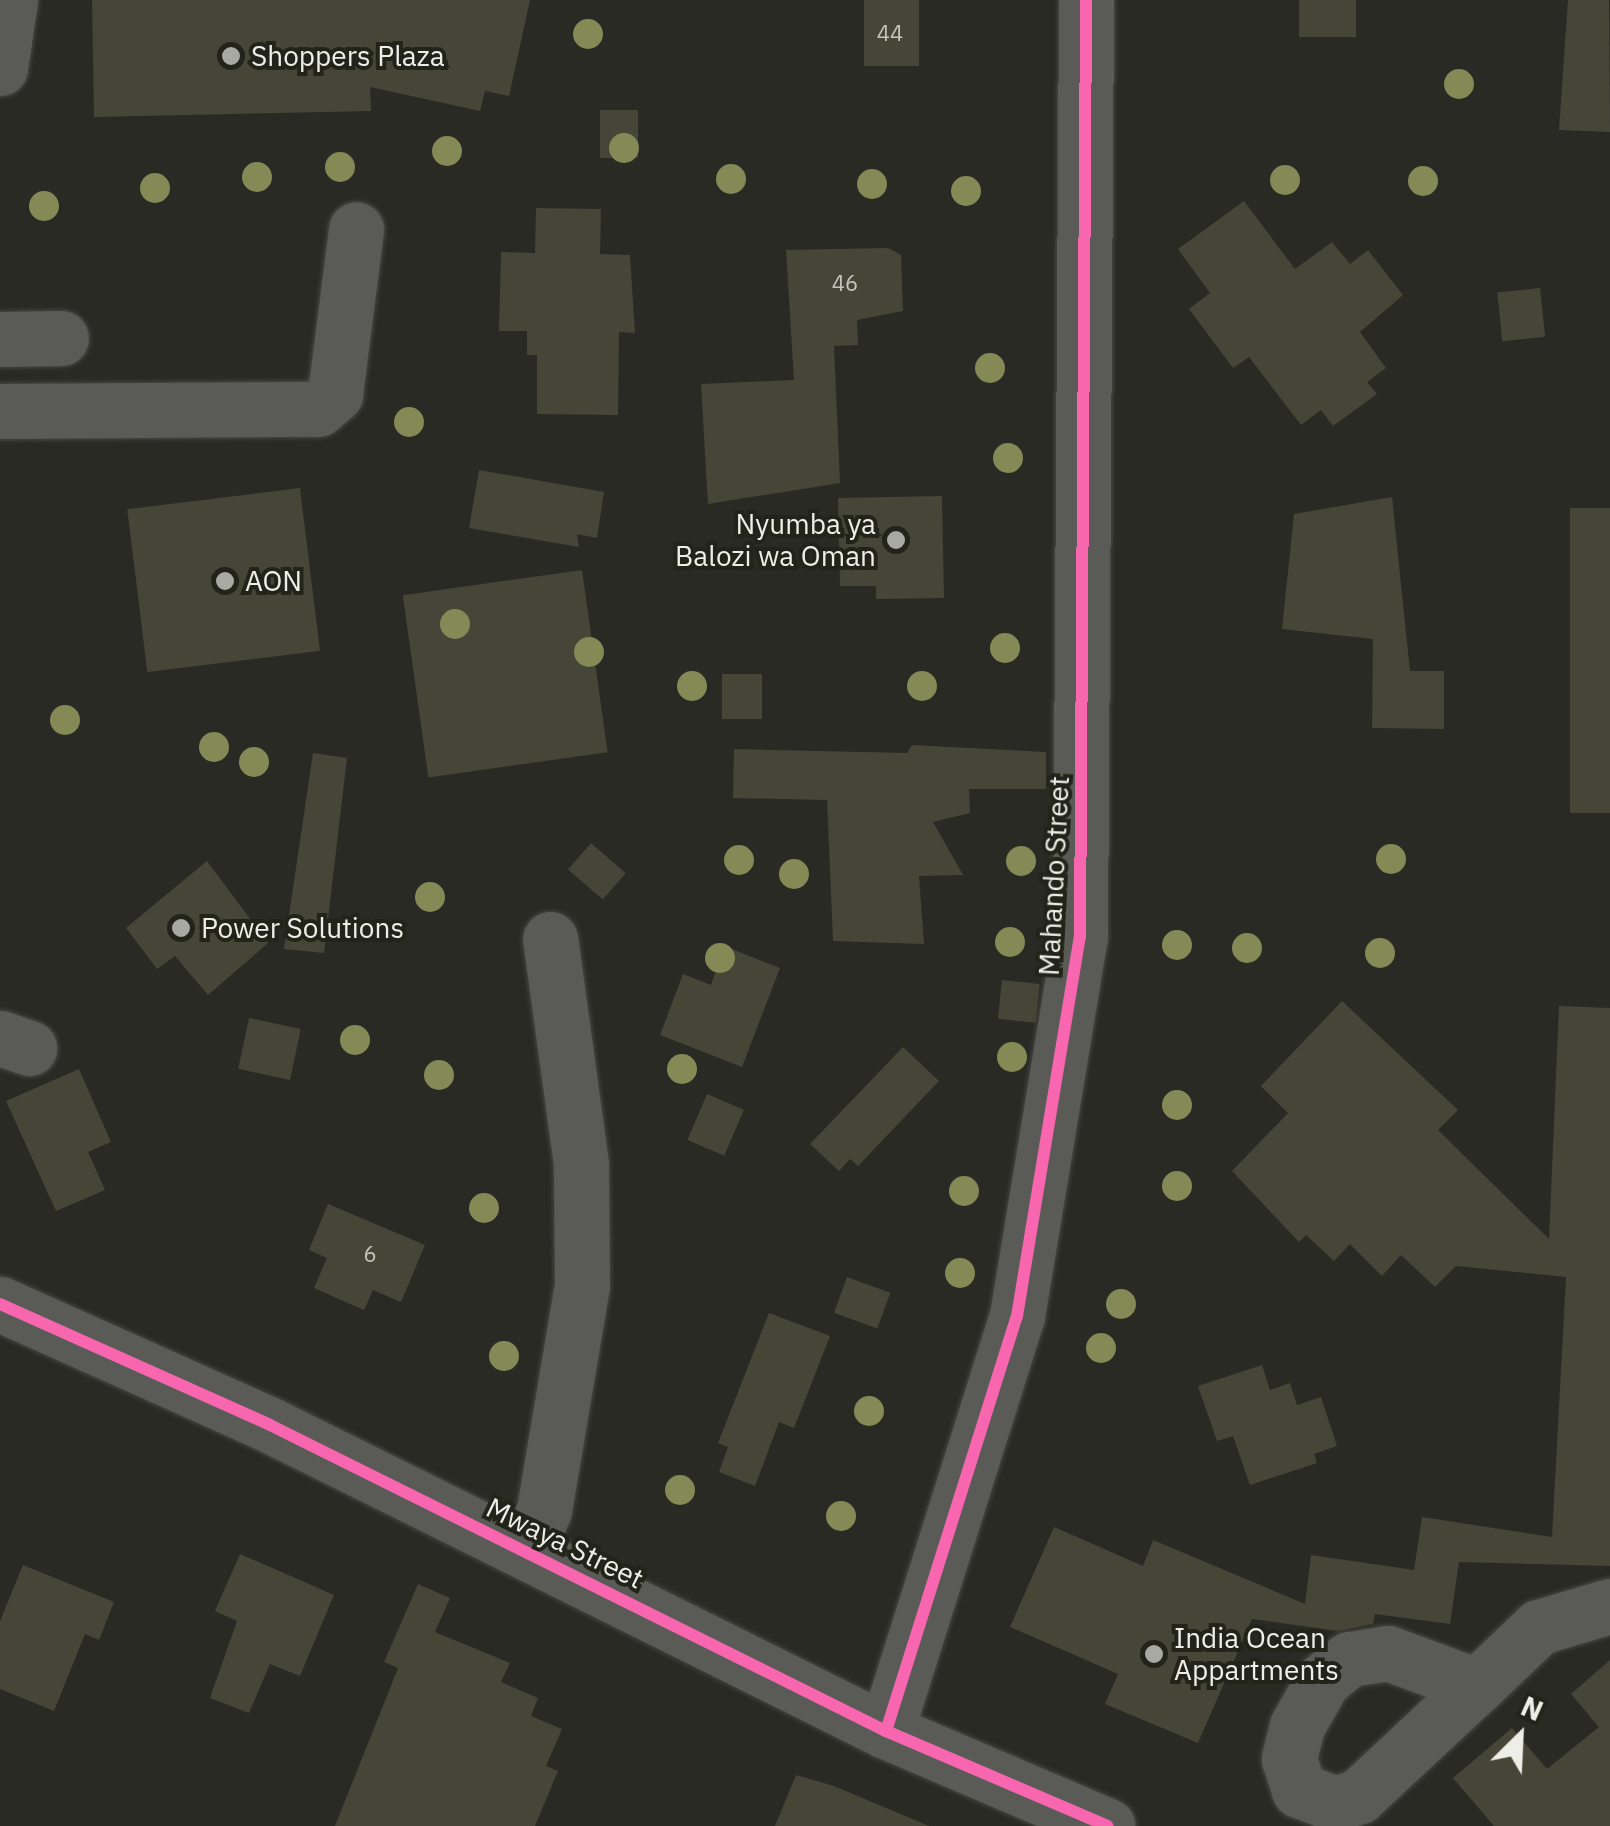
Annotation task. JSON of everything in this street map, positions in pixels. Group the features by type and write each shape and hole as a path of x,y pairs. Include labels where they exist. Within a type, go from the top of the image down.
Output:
{"street":[{"path":"0,68 10,0"},
{"name":"Mahando Street","path":"886,1731 1017,1316 1080,938 1086,0"},
{"path":"0,411 318,409 335,394 356,229"},
{"path":"0,338 62,338"},
{"path":"526,1552 544,1510 582,1286 582,1164 550,940"},
{"name":"Mwaya Street","path":"0,1304 526,1552 886,1731 1108,1826"},
{"path":"1477,1686 1539,1627 1610,1606"}],"building":[{"name":"Shoppers Plaza","path":"92,0 530,0 509,96 485,91 480,111 370,87 371,111 94,117"},
{"path":"864,0 919,0 919,66 864,66"},
{"path":"1299,0 1356,0 1356,37 1299,37"},
{"path":"1568,0 1609,0 1610,132 1559,130"},
{"path":"600,110 638,110 638,158 600,158"},
{"path":"1244,201 1295,269 1332,242 1350,264 1368,250 1403,295 1360,332 1386,368 1367,382 1377,394 1333,426 1321,410 1301,425 1249,357 1233,368 1189,309 1210,293 1178,249"},
{"path":"536,208 601,209 600,254 630,255 635,333 619,332 618,415 537,414 537,355 527,355 527,331 499,331 501,252 535,253"},
{"path":"888,248 901,255 903,311 857,320 858,345 834,346 840,483 708,504 701,384 794,380 786,250"},
{"path":"1540,288 1545,337 1502,341 1497,292"},
{"path":"479,470 604,492 597,538 577,534 579,547 469,528"},
{"name":"AON","path":"300,488 320,651 147,672 127,509"},
{"path":"942,496 944,598 876,599 876,586 840,586 838,498"},
{"path":"1392,497 1410,671 1444,671 1444,729 1372,728 1373,639 1282,629 1294,514"},
{"path":"1570,508 1610,508 1610,813 1570,813"},
{"path":"582,570 608,752 428,777 403,595"},
{"path":"722,674 762,674 762,719 722,719"},
{"path":"912,745 1046,752 1046,789 969,789 970,813 933,822 963,875 919,876 924,944 833,941 827,800 733,798 734,749 907,753"},
{"path":"313,753 347,758 324,953 284,949"},
{"path":"591,843 626,873 603,900 568,869"},
{"name":"Power Solutions","path":"207,861 268,943 208,995 175,956 157,969 126,928"},
{"path":"724,946 780,968 742,1067 660,1035 683,974 711,985"},
{"path":"1002,980 1040,984 1036,1023 998,1019"},
{"path":"1342,1001 1458,1110 1438,1130 1549,1239 1559,1006 1610,1008 1610,1566 1459,1562 1450,1624 1375,1614 1373,1624 1338,1631 1252,1619 1198,1743 1105,1704 1118,1674 1010,1627 1054,1527 1143,1566 1153,1540 1305,1604 1311,1555 1414,1570 1422,1517 1552,1537 1566,1277 1456,1266 1435,1287 1401,1255 1382,1276 1350,1244 1334,1261 1306,1235 1299,1242 1232,1171 1288,1113 1261,1086"},
{"path":"249,1018 301,1029 290,1080 238,1069"},
{"path":"903,1047 939,1081 858,1166 850,1159 839,1171 810,1144"},
{"path":"79,1069 111,1142 88,1152 105,1190 56,1211 6,1101"},
{"path":"707,1094 744,1110 724,1156 687,1140"},
{"path":"328,1204 425,1245 401,1302 373,1290 364,1310 314,1288 327,1258 309,1250"},
{"path":"847,1277 890,1293 877,1328 834,1313"},
{"path":"769,1313 830,1336 794,1428 779,1422 755,1486 719,1472 728,1447 718,1443"},
{"path":"1262,1365 1270,1390 1290,1383 1297,1405 1321,1397 1337,1446 1314,1454 1317,1463 1250,1485 1233,1436 1217,1441 1198,1386"},
{"path":"240,1554 334,1595 300,1676 270,1664 249,1713 210,1698 237,1621 215,1611"},
{"path":"23,1565 114,1602 99,1640 85,1634 54,1711 0,1689 0,1621"},
{"path":"418,1584 450,1598 435,1632 510,1663 501,1682 538,1698 531,1716 562,1729 546,1766 558,1771 535,1826 335,1826 398,1668 384,1662"},
{"path":"1610,1660 1610,1826 1494,1826 1453,1778 1512,1728 1547,1769 1599,1727 1571,1694"},
{"path":"796,1775 834,1786 929,1826 775,1826"}],"cycle path":[{"path":"886,1731 1017,1316 1080,937 1086,0"},
{"path":"0,1304 268,1424 886,1731 1108,1826"}],"place":[{"name":"Shoppers Plaza","path":"231,56"},
{"name":"Nyumba ya Balozi wa Oman","path":"896,540"},
{"name":"AON","path":"225,581"},
{"name":"Power Solutions","path":"181,928"},
{"name":"India Ocean Appartments","path":"1154,1654"}]}
